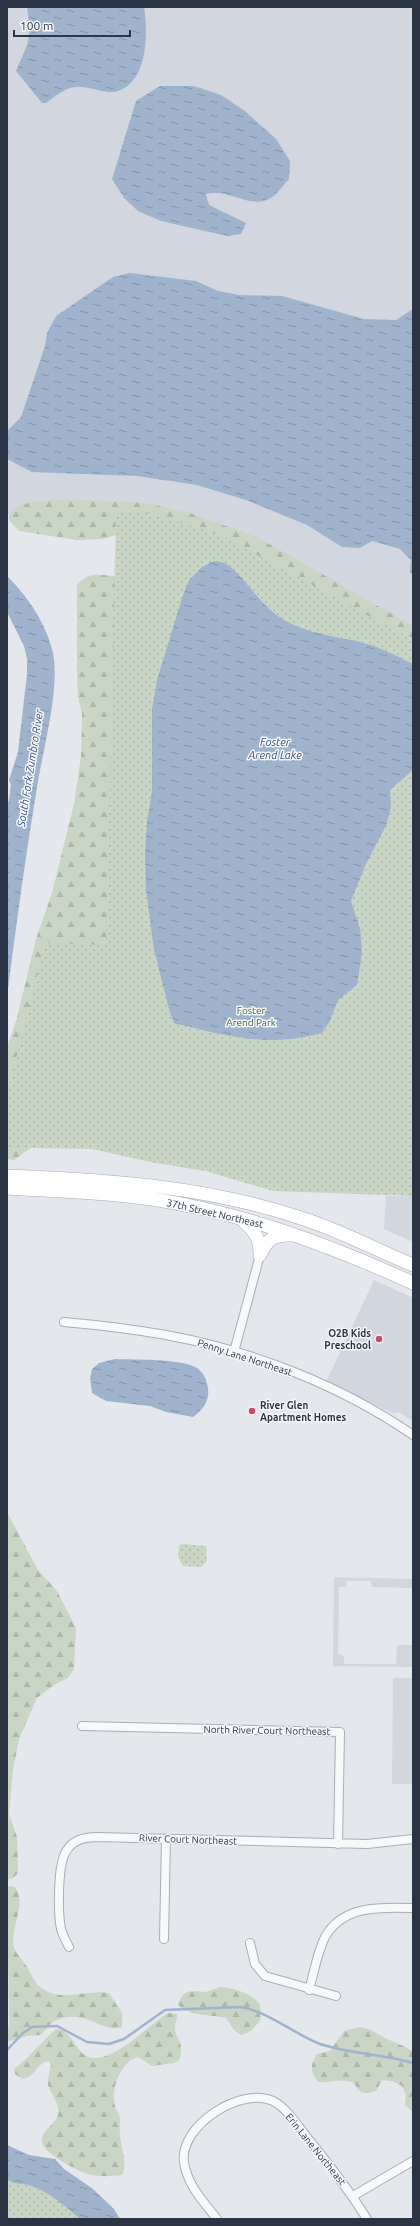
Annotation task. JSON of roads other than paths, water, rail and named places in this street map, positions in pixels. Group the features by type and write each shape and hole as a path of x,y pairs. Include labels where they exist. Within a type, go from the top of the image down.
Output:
{"main road":[{"name":"37th Street Northeast","path":"7,1176 100,1180 150,1184 231,1199 304,1219 413,1265"},
{"name":"37th Street Northeast","path":"7,1188 114,1194 197,1207 265,1224 319,1243 413,1283"},
{"path":"239,1217 256,1234 259,1240 260,1255"},
{"path":"260,1255 265,1243 278,1236 293,1235 319,1243"}],"street":[{"path":"234,1352 260,1255"},
{"name":"Penny Lane Northeast","path":"64,1322 167,1335 234,1352 287,1370 331,1389 375,1412 413,1435"},
{"name":"North River Court Northeast","path":"82,1726 340,1732 338,1844"},
{"name":"River Court Northeast","path":"69,1947 62,1931 60,1918 63,1856 70,1846 89,1837 338,1844 375,1844 413,1839"},
{"path":"164,1939 166,1839"},
{"path":"309,1990 322,1944 326,1936 340,1920 352,1913 367,1909 413,1908"},
{"path":"250,1943 255,1964 261,1973 271,1979 336,1996"},
{"name":"Erin Lane Northeast","path":"217,2219 193,2188 184,2162 187,2139 208,2118 231,2104 241,2100 260,2098 275,2102 290,2116 353,2196 368,2219"},
{"path":"353,2196 413,2161"}],"water":[{"path":"27,7 144,7 146,30 144,55 135,77 128,86 118,91 107,92 86,87 75,87 64,91 46,103 42,103 16,71 27,46 29,27"},
{"path":"160,86 194,86 221,95 245,111 276,139 290,161 289,179 272,198 254,202 223,194 206,194 209,205 246,223 241,234 227,236 161,221 138,211 124,198 112,179 136,101"},
{"path":"130,273 196,281 218,291 239,295 282,296 364,319 396,320 413,309 413,575 410,572 411,560 400,549 372,541 360,548 342,547 307,525 246,500 197,485 137,476 32,472 7,459 7,431 21,417 45,346 47,333 56,316 113,277"},
{"name":"Foster Arend Lake","path":"214,561 228,565 241,577 258,598 278,616 288,622 311,631 371,645 413,664 413,770 390,790 391,807 386,826 366,864 351,901 360,928 362,953 357,985 338,1000 330,1021 322,1033 305,1037 272,1040 240,1038 175,1024 170,1013 154,950 146,890 145,856 147,822 152,791 152,709 157,680 189,580 202,567"},
{"name":"South Fork Zumbro River","path":"7,576 29,602 41,621 50,642 55,667 53,699 29,835 7,997 7,812 11,785 9,780 18,752 27,674 27,659 24,646 7,612"},
{"path":"115,1359 169,1361 197,1368 205,1377 207,1383 207,1401 199,1412 193,1417 166,1412 150,1406 106,1401 92,1393 90,1378 92,1369 99,1363"},
{"path":"7,2145 29,2155 55,2159 64,2169 93,2189 114,2209 120,2219 80,2219 45,2192 25,2184 13,2183 7,2180"}],"waterway":[{"path":"7,2050 23,2033 32,2027 57,2026 87,2042 109,2044 124,2039 165,2010 240,2007 261,2013 320,2044 343,2050 413,2063"}],"place":[{"name":"O2B Kids Preschool","path":"379,1339"},
{"name":"River Glen Apartment Homes","path":"252,1411"}],"park label":[{"name":"Foster Arend Park","path":"251,1016"}]}
